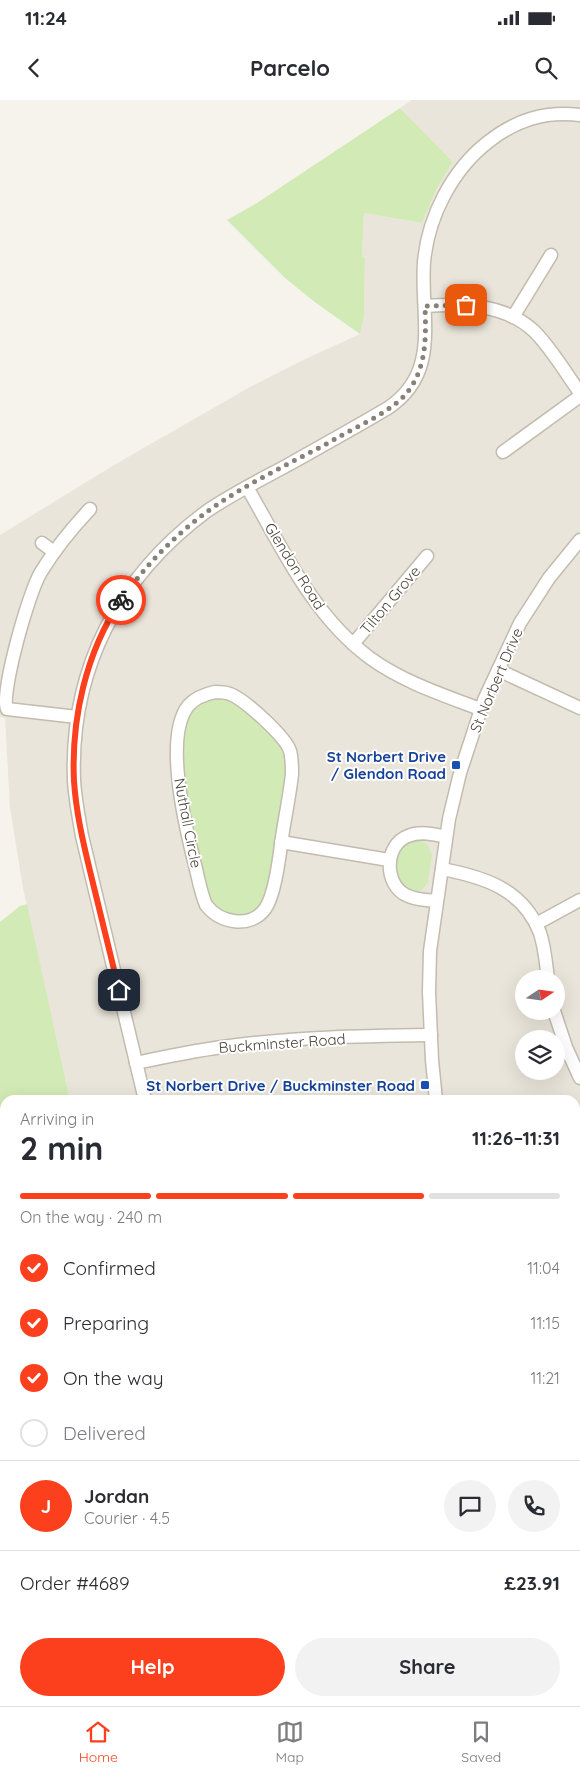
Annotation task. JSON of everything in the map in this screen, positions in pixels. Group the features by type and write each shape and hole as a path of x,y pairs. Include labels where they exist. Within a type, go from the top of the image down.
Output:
{"street":[{"path":"143,1095 82,836 74,782 78,717 87,676 98,645 116,609 136,580 178,535 209,510 330,442 401,399 410,389 423,357 426,334 424,280 426,246 435,215 457,175 485,145 513,125 532,118 550,115 567,114 580,116"},
{"path":"513,317 551,255"},
{"path":"425,306 451,304 478,306 513,317 541,339 580,394 504,452"},
{"name":"Glendon Road","path":"248,487 288,559 313,598 353,644 371,659 402,677 429,690 480,709"},
{"path":"78,717 18,711 7,709 2,704 5,673 24,606 41,572 54,552 71,529 90,509"},
{"name":"St Norbert Drive","path":"436,1095 431,1035 430,951 446,836 460,773 480,709 520,623 549,578 580,540"},
{"path":"42,543 54,552"},
{"name":"Tilton Grove","path":"353,644 427,556"},
{"path":"498,670 580,708"},
{"name":"Nuthall Circle","path":"215,692 232,694 264,720 287,743 290,752 292,774 281,842 271,896 266,908 250,920 240,922 222,919 211,912 203,898 191,850 182,807 178,771 179,732 182,720 188,707 199,697 215,692"},
{"path":"436,901 409,897 397,889 394,884 389,860 395,847 402,839 408,836 421,833 446,836"},
{"path":"281,842 389,860"},
{"path":"442,869 474,876 498,885 521,903 536,924 544,950 547,970"},
{"path":"536,924 580,900"},
{"path":"557,1020 580,1078"},
{"name":"Buckminster Road","path":"136,1063 197,1050 263,1042 431,1035"}],"shaded area":[{"path":"412,100 580,100 580,1095 69,1095 23,888 10,808 5,718 0,717 0,535 114,465 250,387 360,334 364,316 365,258 362,257 364,213 422,223 437,188 453,162 400,108"}],"green space":[{"path":"400,108 453,162 437,188 422,223 364,213 362,257 365,258 364,316 360,334 285,278 227,220 257,203"},
{"path":"218,696 237,703 283,744 287,764 268,893 259,909 250,914 236,916 217,908 208,897 184,792 183,729 188,715 201,700"},
{"path":"417,839 428,845 432,855 428,883 420,891 412,891 401,884 395,873 397,854 404,844"},
{"path":"27,904 69,1095 0,1095 0,922 20,906"}],"way so far":[{"path":"121,600 161,552 178,535 209,510 330,442 401,399 410,389 423,357 426,334 425,306 466,305"}],"place":[{"name":"St Norbert Drive / Glendon Road","path":"456,765"},
{"name":"St Norbert Drive / Buckminster Road","path":"425,1085"}],"route":[{"path":"119,990 82,836 74,782 74,763 80,701 87,676 106,627 121,600"}]}
